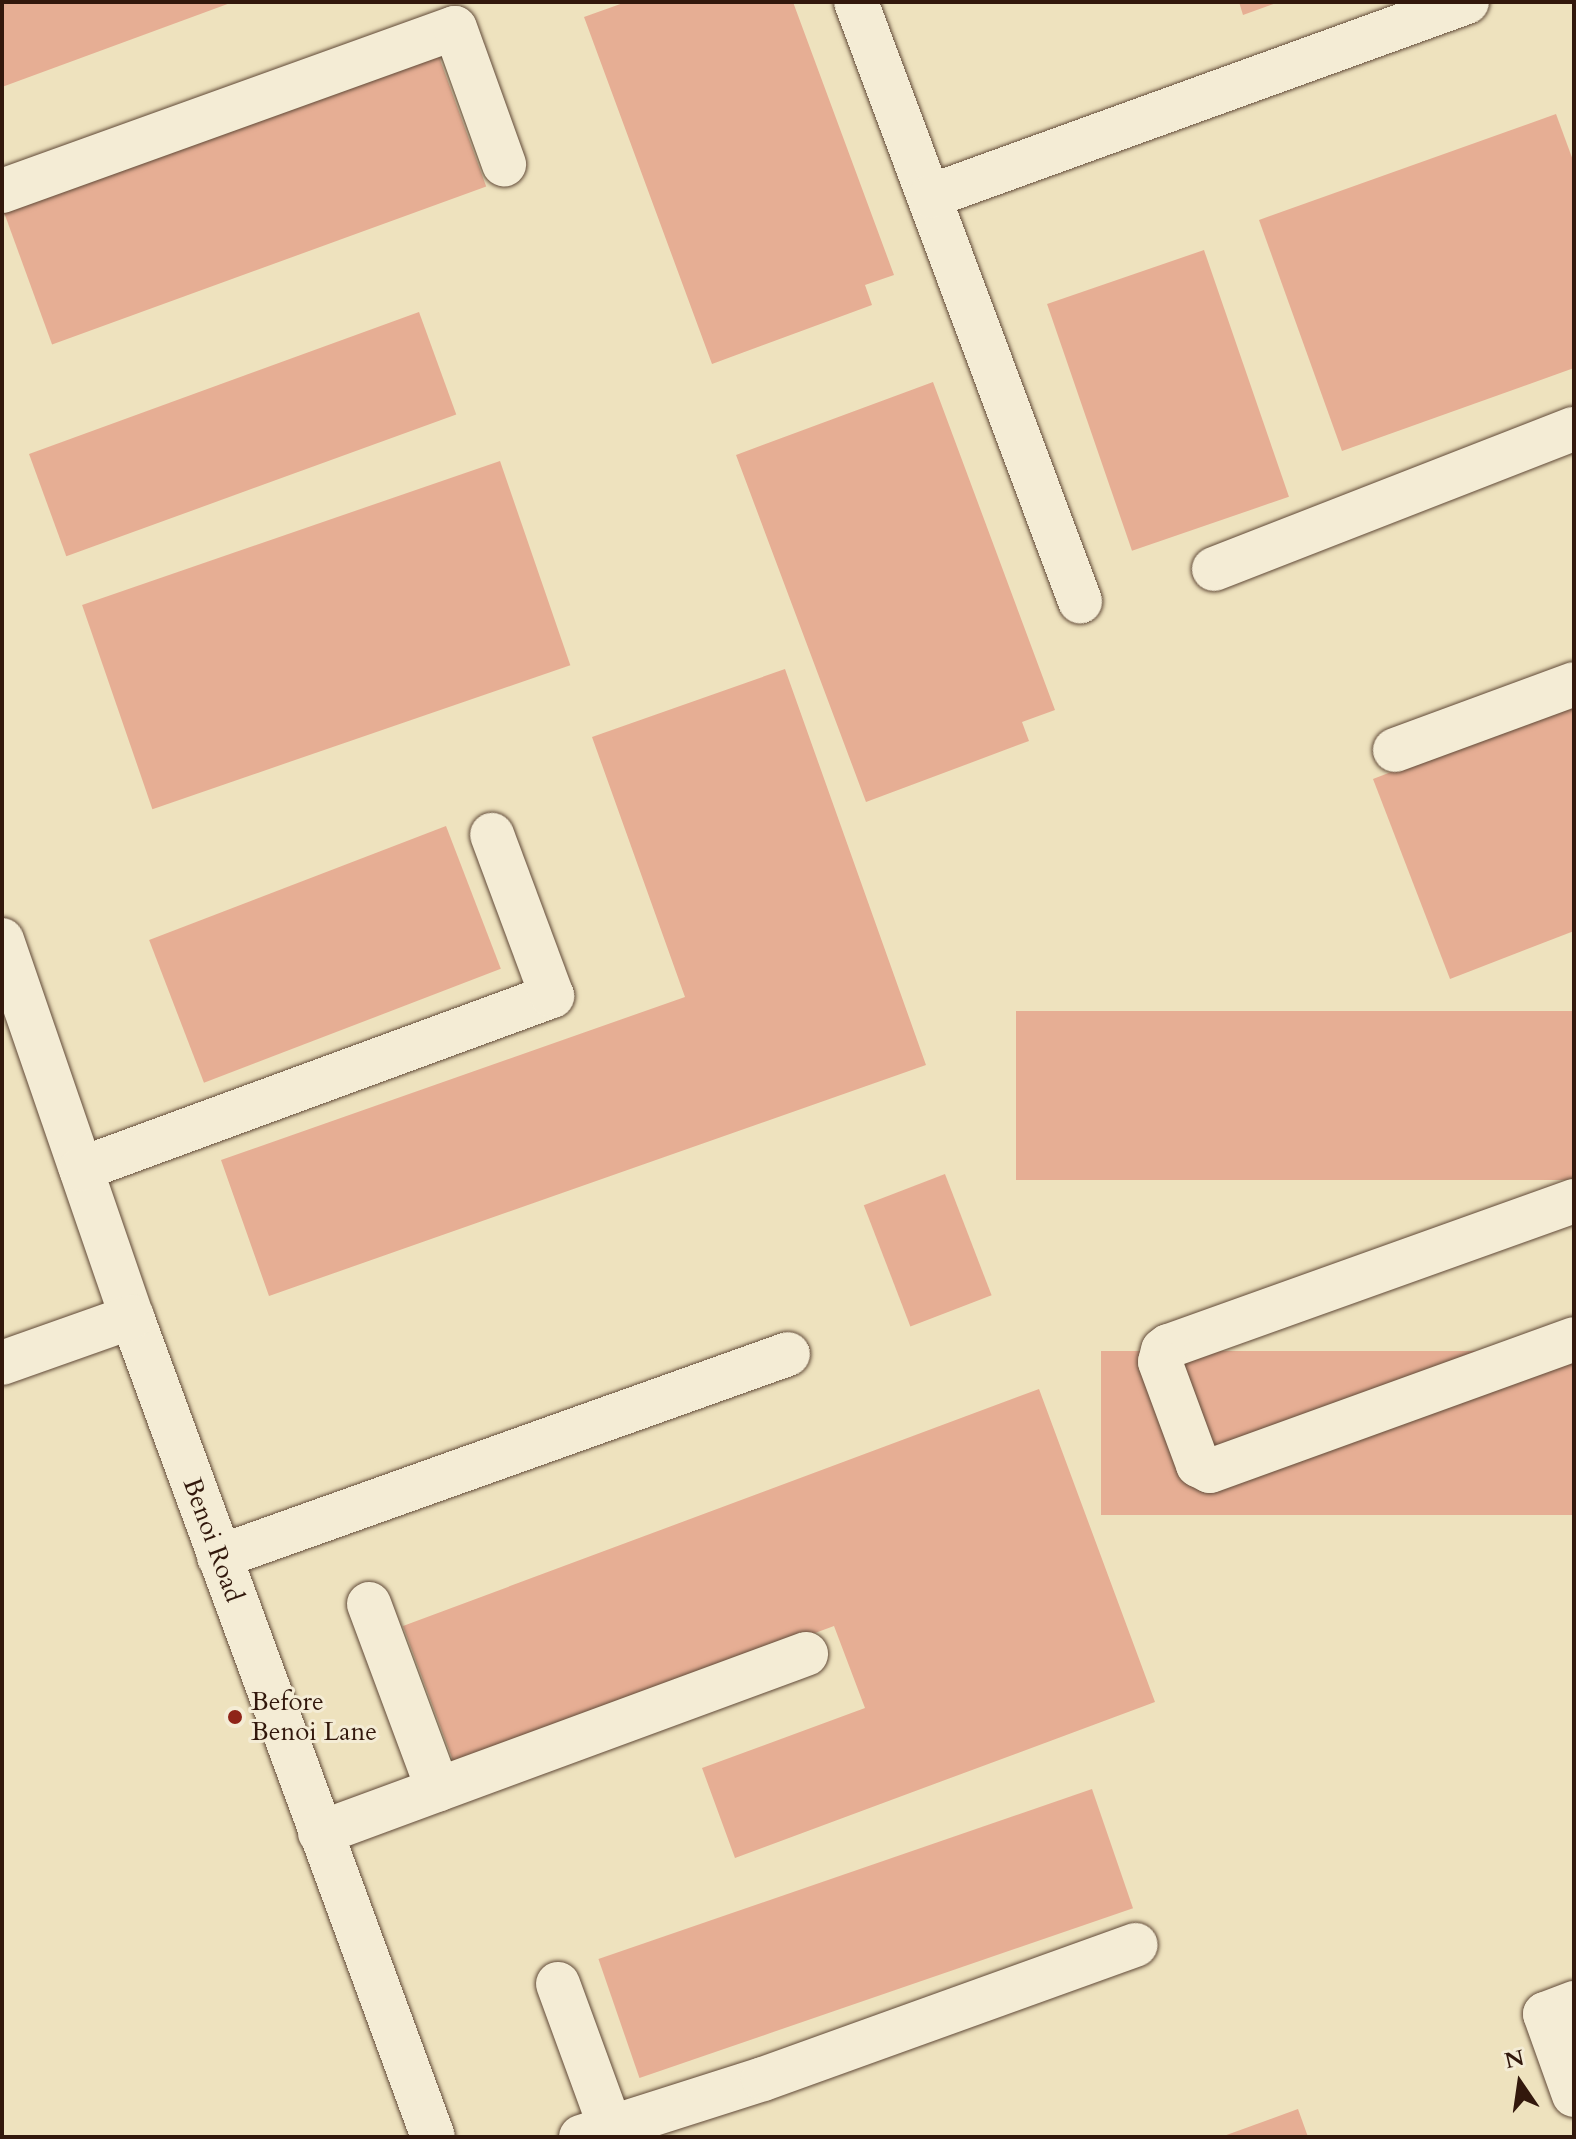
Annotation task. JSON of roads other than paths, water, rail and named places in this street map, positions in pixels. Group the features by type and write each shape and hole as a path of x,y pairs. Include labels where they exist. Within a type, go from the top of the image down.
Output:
{"street":[{"path":"856,2 1080,601"},
{"path":"931,196 1467,2"},
{"path":"2,191 455,28 504,164"},
{"path":"1214,569 1574,429"},
{"path":"1395,750 1574,684"},
{"path":"81,1169 552,996 492,835"},
{"name":"Benoi Road","path":"2,940 132,1317 433,2137"},
{"path":"1574,1201 1168,1346 1163,1350 1160,1362 1198,1465 1210,1471 1574,1339"},
{"path":"2,1363 132,1317"},
{"path":"219,1557 788,1354"},
{"path":"369,1604 438,1790"},
{"path":"320,1833 806,1654"},
{"path":"558,1984 601,2134 1136,1945"},
{"path":"1574,2003 1545,2014 1574,2095"}],"place":[{"name":"Before Benoi Lane","path":"235,1717"}]}
